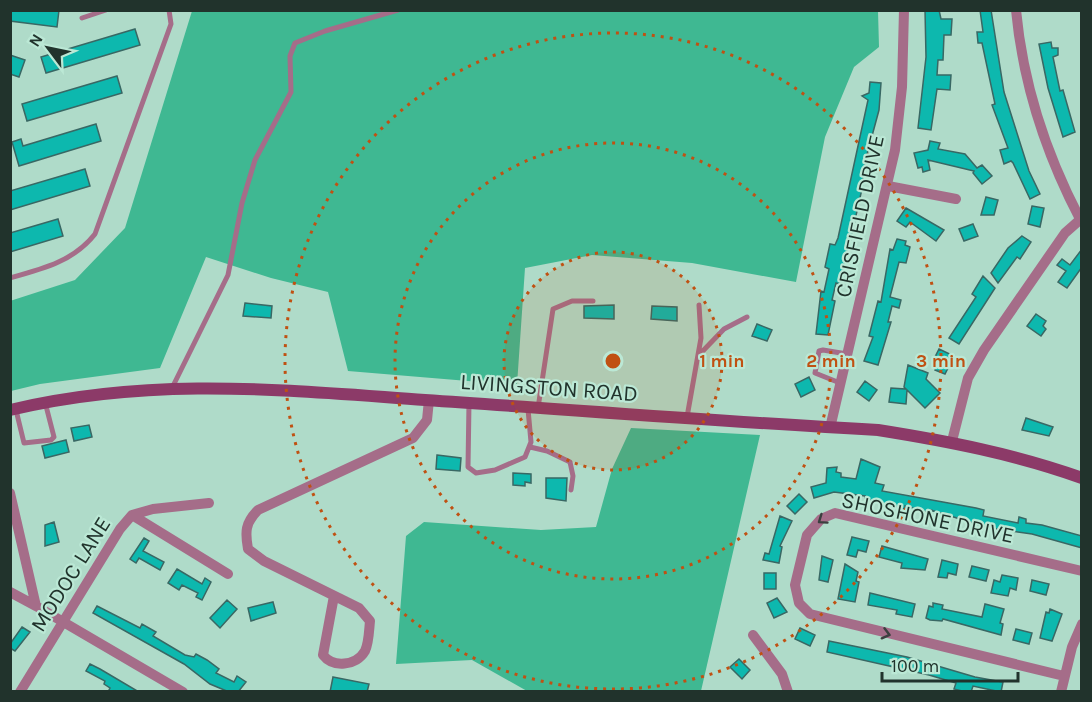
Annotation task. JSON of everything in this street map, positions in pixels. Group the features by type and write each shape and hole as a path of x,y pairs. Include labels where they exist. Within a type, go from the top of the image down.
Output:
{"main road":[{"name":"LIVINGSTON ROAD","path":"13,409 45,401 119,391 172,388 222,387 429,400 878,430 952,441 1047,465 1082,478"}],"street":[{"name":"CRISFIELD DRIVE","path":"830,428 888,186 900,109 904,10"},
{"path":"952,441 968,378 984,350 1065,233 1081,218 1055,168 1032,101 1016,10"},
{"path":"888,186 956,199"},
{"path":"334,596 323,655 328,662 341,665 358,658 366,650 370,621 359,608 264,561 248,549 245,529 250,518 258,510 412,438 427,420 429,400"},
{"path":"10,493 36,606"},
{"name":"MODOC LANE","path":"20,692 120,529 132,515 153,509 209,503"},
{"name":"SHOSHONE DRIVE","path":"1064,676 937,647 810,614 799,603 795,585 807,535 816,523 830,514 849,516 1082,571"},
{"path":"132,515 228,574"},
{"path":"10,591 183,692"},
{"path":"1060,692 1082,624"},
{"path":"753,635 782,674 788,692"}],"lane":[{"path":"82,18 106,10"},
{"path":"10,278 69,258 82,250 94,234 171,24 169,10"},
{"path":"172,388 228,275 242,203 255,160 291,92 290,56 296,43 325,31 398,10"},
{"path":"470,403 468,467 470,470 477,473 495,470 525,457 531,447 533,407 553,309 572,301 593,301"},
{"path":"687,417 701,338 699,305"},
{"path":"697,358 724,329 747,317"},
{"path":"840,383 815,373 819,351 848,354"},
{"path":"13,409 24,443 51,440 54,437 45,401"},
{"path":"531,447 547,451 570,462 573,476 571,490"}],"green space":[{"path":"192,11 878,11 879,47 854,67 825,137 796,282 692,263 592,255 525,268 517,385 348,371 328,292 271,278 206,257 160,368 40,384 11,391 10,301 75,280 125,228"},
{"path":"631,428 760,435 701,691 527,691 472,660 396,664 406,536 424,522 541,530 596,527 612,469"}],"building":[{"path":"10,10 59,10 57,27 10,21"},
{"path":"925,10 939,10 941,19 952,19 951,35 944,35 943,60 938,60 937,75 951,75 950,90 937,89 931,130 918,128 926,57"},
{"path":"980,10 991,10 1004,92 1029,171 1040,194 1030,199 1013,163 1011,161 1004,164 1000,150 1008,148 992,105 995,104 982,43 978,43 977,32 983,32"},
{"path":"135,29 140,45 46,73 41,57"},
{"path":"1051,42 1052,48 1058,48 1058,55 1053,57 1060,91 1063,90 1075,132 1063,137 1048,88 1039,44"},
{"path":"10,55 25,60 19,77 10,74"},
{"path":"117,76 122,93 27,121 22,104"},
{"path":"870,82 881,83 879,110 865,162 862,189 846,260 839,284 836,283 832,300 835,301 828,335 816,334 821,291 824,292 829,269 825,267 830,244 835,245 838,238 868,100 862,96 869,93"},
{"path":"96,124 101,141 19,166 12,142 21,139 23,146"},
{"path":"930,141 940,143 938,149 965,154 977,168 982,165 992,176 982,184 973,173 974,171 928,160 930,170 923,172 922,167 918,168 914,153 928,150"},
{"path":"85,169 90,186 10,210 10,191"},
{"path":"986,197 998,200 994,215 981,215"},
{"path":"1032,206 1044,208 1040,227 1028,224"},
{"path":"906,208 944,230 936,241 910,222 906,227 897,221"},
{"path":"58,219 63,236 10,252 10,233"},
{"path":"973,224 978,236 964,241 959,229"},
{"path":"1022,236 1031,242 1020,259 1017,257 998,283 991,273 1008,248"},
{"path":"897,239 906,241 905,245 910,247 906,263 899,262 890,297 901,300 899,308 892,306 888,322 891,322 878,365 864,361 873,337 869,336 878,301 881,302 890,249 893,250"},
{"path":"1082,249 1082,267 1067,288 1058,282 1066,271 1057,265 1062,259 1070,265"},
{"path":"983,276 995,288 959,344 949,338 976,297 972,294"},
{"path":"245,303 272,306 271,318 243,316"},
{"path":"614,305 614,319 584,318 584,306"},
{"path":"652,306 677,307 677,321 651,319"},
{"path":"1036,314 1046,321 1043,326 1046,329 1041,336 1027,326"},
{"path":"757,324 772,330 767,341 752,336"},
{"path":"939,349 954,356 945,374 935,370 939,359 935,357"},
{"path":"908,365 928,373 926,379 940,393 925,408 907,390 906,404 889,402 891,388 906,389 904,387"},
{"path":"809,377 815,390 801,397 795,384"},
{"path":"865,381 877,390 869,401 857,392"},
{"path":"1026,418 1053,427 1049,436 1022,430"},
{"path":"89,425 92,437 74,441 71,428"},
{"path":"66,440 69,452 45,458 42,446"},
{"path":"437,455 461,458 460,471 436,469"},
{"path":"861,459 880,467 875,483 884,485 882,491 976,508 984,510 983,516 1018,523 1019,517 1026,519 1026,523 1082,536 1082,548 1032,534 989,528 931,510 931,513 905,506 905,509 865,499 865,496 834,492 814,498 811,487 826,483 827,468 837,467 836,472 841,473 841,477 856,479"},
{"path":"513,473 531,474 531,483 525,482 525,486 513,485"},
{"path":"546,478 567,478 566,501 546,498"},
{"path":"799,494 807,502 795,514 787,506"},
{"path":"780,516 792,521 780,546 782,547 779,563 763,560 765,553 769,554"},
{"path":"54,522 59,542 45,546 45,525"},
{"path":"852,537 869,541 866,552 858,550 856,557 847,555"},
{"path":"144,538 149,541 143,551 164,562 160,570 139,558 136,563 130,559"},
{"path":"882,546 928,559 925,570 901,568 902,563 879,557"},
{"path":"822,556 833,560 828,582 819,580"},
{"path":"942,560 958,564 956,575 948,573 947,578 938,577"},
{"path":"845,564 858,572 856,581 859,582 855,602 838,599"},
{"path":"972,566 989,570 986,581 969,577"},
{"path":"177,569 202,584 205,578 211,582 202,600 196,597 198,593 182,585 179,590 168,583"},
{"path":"764,573 776,573 776,589 764,589"},
{"path":"1002,575 1018,578 1016,590 1010,588 1008,596 991,593 994,580 1000,582"},
{"path":"1032,580 1049,584 1046,595 1030,591"},
{"path":"870,593 915,604 912,617 896,614 897,610 868,605"},
{"path":"777,598 787,612 774,618 767,603"},
{"path":"227,600 237,609 220,628 210,618"},
{"path":"273,602 276,613 251,621 248,608"},
{"path":"933,603 943,605 942,609 982,617 985,604 1004,609 1000,623 1003,624 1001,635 943,619 942,621 930,620 926,618 929,606 933,607"},
{"path":"97,606 140,628 142,624 156,632 153,636 185,655 194,657 196,654 207,660 219,669 216,673 234,682 237,676 246,682 238,692 229,692 210,684 184,664 93,613"},
{"path":"1050,609 1062,614 1052,641 1040,638 1046,612 1049,613"},
{"path":"22,627 30,632 15,651 10,648 10,644"},
{"path":"800,628 815,635 810,646 795,639"},
{"path":"1016,629 1032,633 1029,644 1013,640"},
{"path":"829,641 907,657 975,677 1003,682 1001,692 973,686 971,692 966,692 954,689 956,683 929,675 827,652"},
{"path":"739,659 750,670 742,679 730,667"},
{"path":"90,664 139,692 108,692 110,688 104,684 105,681 86,671"},
{"path":"333,677 369,684 367,692 330,692"}]}
